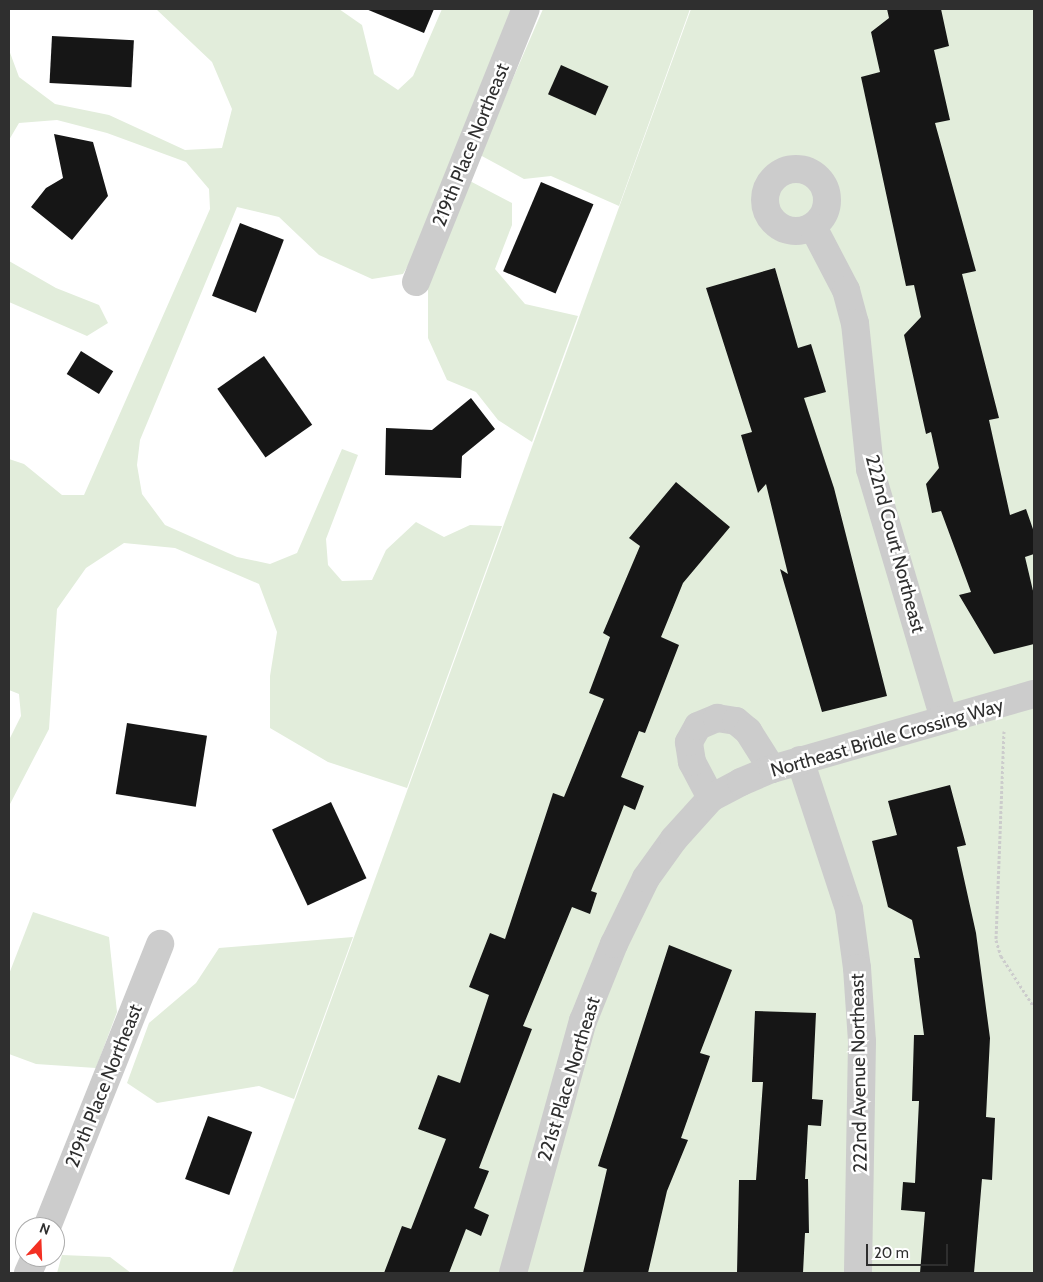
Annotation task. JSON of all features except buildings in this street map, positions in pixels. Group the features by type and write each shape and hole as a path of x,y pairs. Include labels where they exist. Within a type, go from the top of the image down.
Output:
{"street":[{"name":"219th Place Northeast","path":"416,282 526,9"},
{"name":"222nd Court Northeast","path":"813,227 846,290 855,323 870,469 944,719"},
{"name":"Northeast Bridle Crossing Way","path":"741,782 800,760 1034,694"},
{"path":"711,798 692,762 689,742 698,726 717,718 736,721 748,731 772,769"},
{"name":"222nd Avenue Northeast","path":"800,760 848,909 857,968 862,1042 858,1273"},
{"name":"221st Place Northeast","path":"513,1273 583,1021 607,961 646,878 711,798 741,782"},
{"name":"219th Place Northeast","path":"51,1217 160,944"}],"path":[{"path":"1004,737 996,940 1000,956 1034,1007"}],"green space":[{"path":"156,9 339,9 362,25 374,74 398,90 413,76 442,9 511,9 426,236 403,274 372,279 319,255 279,217 237,207 140,440 137,465 142,494 165,525 237,557 270,564 297,553 342,449 358,455 326,539 328,565 342,581 372,580 386,550 416,522 444,537 470,525 502,526 407,788 328,762 270,728 270,676 277,632 259,584 175,548 124,543 86,568 57,609 49,729 9,806 9,740 21,716 19,694 9,690 9,459 24,464 62,495 84,495 210,209 209,189 186,162 107,133 57,120 19,123 9,140 9,50 19,77 55,104 109,115 185,150 222,148 232,109 212,62"},
{"path":"543,9 690,9 619,206 551,176 524,179 480,155"},
{"path":"691,9 1034,9 1034,1273 232,1273"},
{"path":"468,180 512,203 512,225 495,269 525,304 578,316 532,442 498,420 476,392 447,380 428,338 428,280"},
{"path":"9,261 56,288 99,305 108,323 87,336 9,302"},
{"path":"33,912 109,937 117,1012 96,1068 36,1064 9,1054 9,974"},
{"path":"353,937 294,1099 259,1086 157,1103 127,1083 149,1023 196,983 219,948"},
{"path":"65,1255 110,1257 131,1273 57,1273 59,1267 65,1267"}]}
